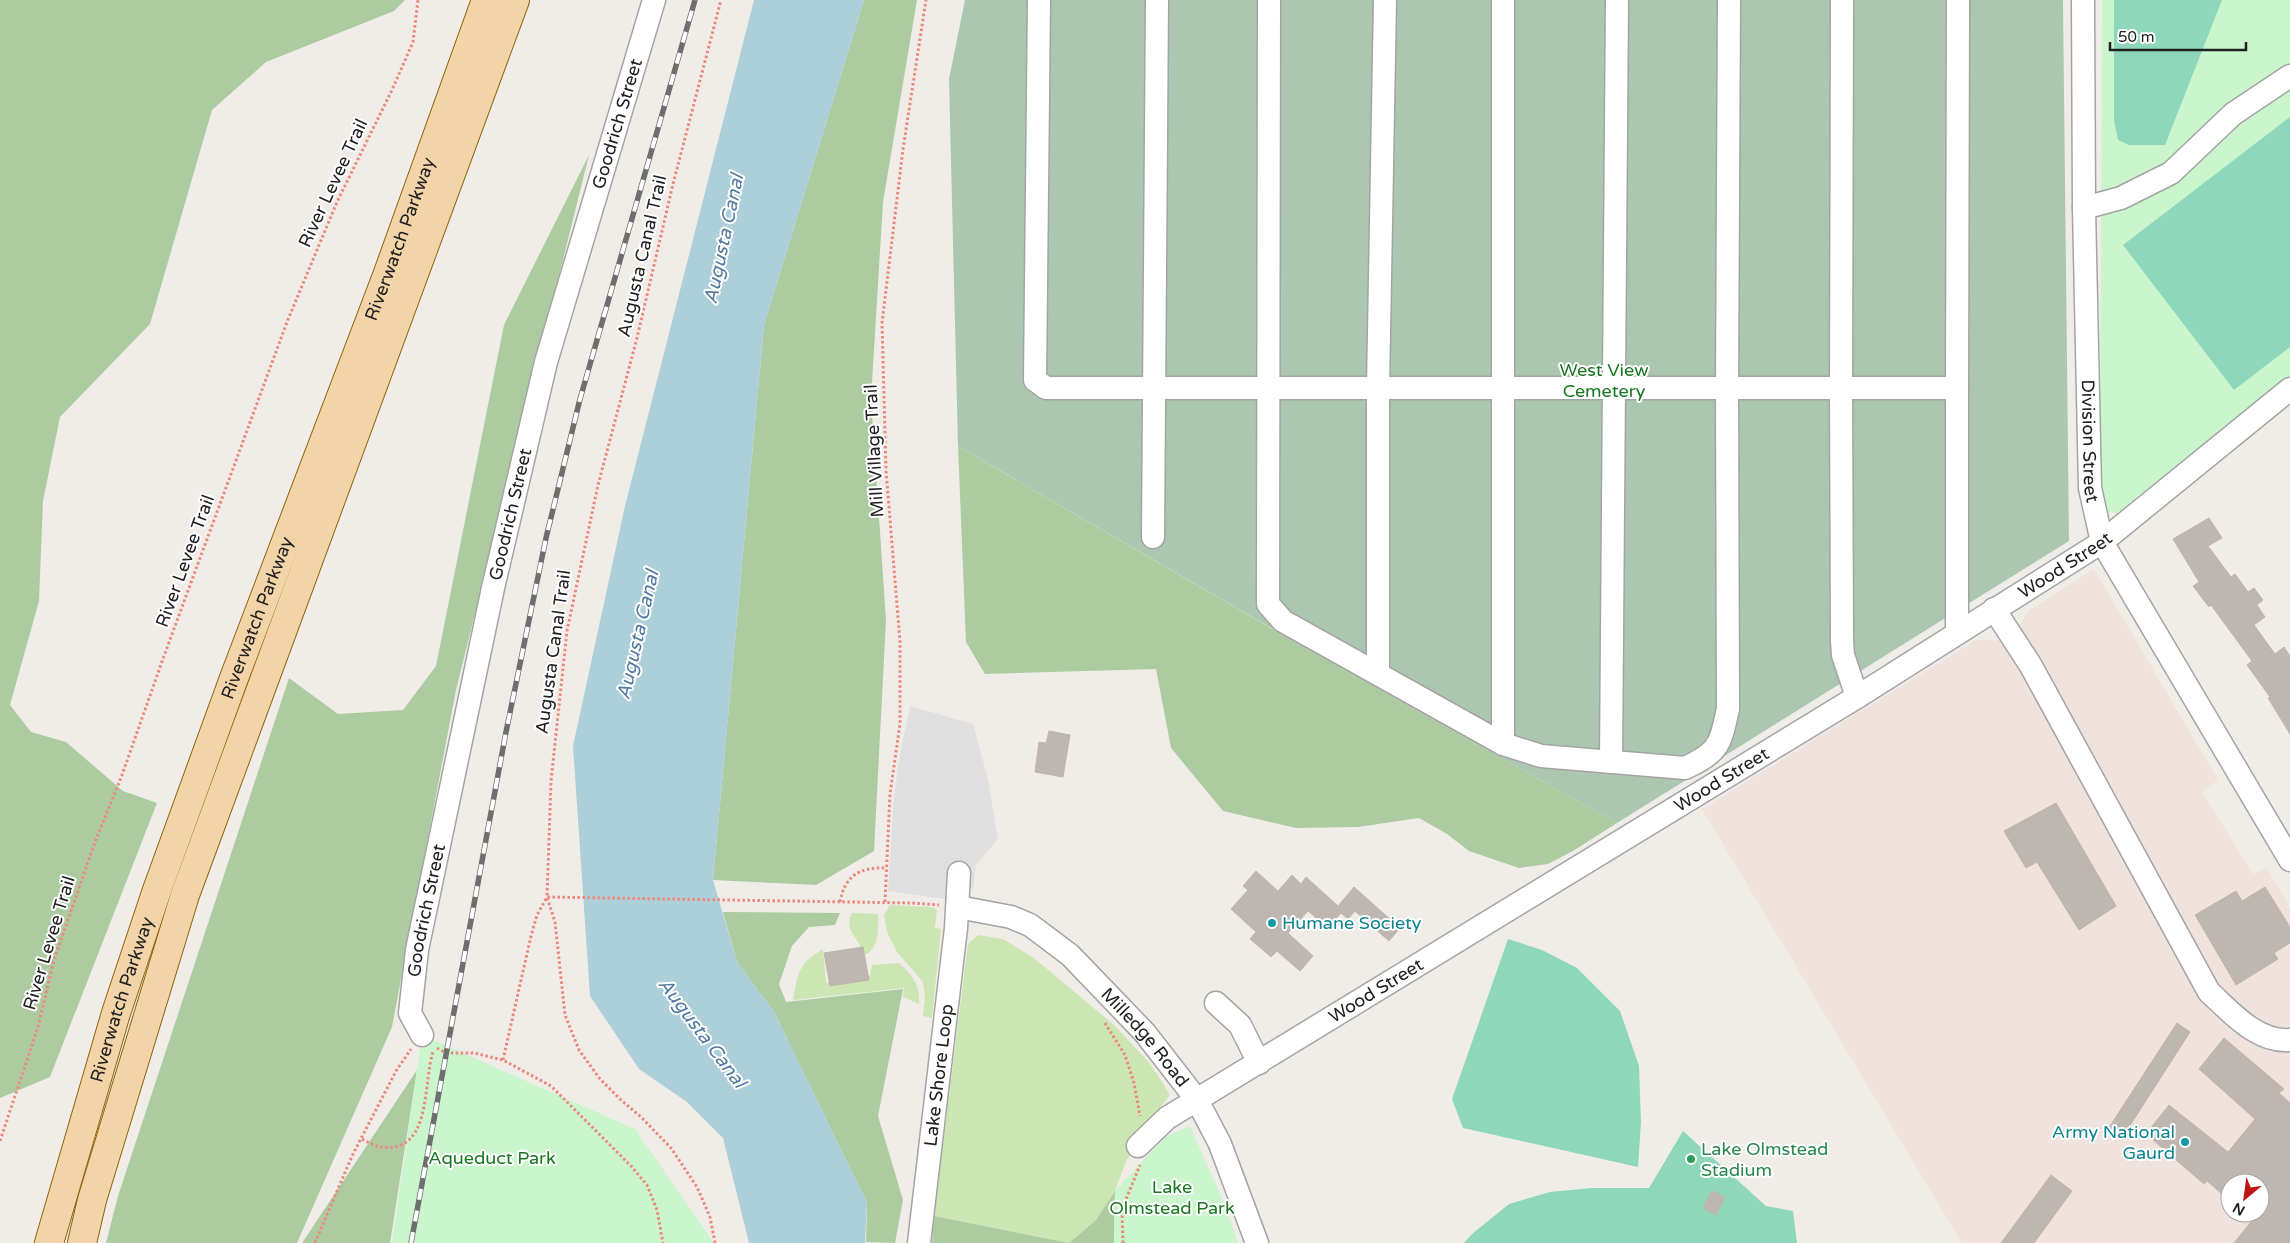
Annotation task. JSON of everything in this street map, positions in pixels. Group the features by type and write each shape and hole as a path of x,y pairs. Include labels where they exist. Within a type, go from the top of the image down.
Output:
{"main road":[{"name":"Riverwatch Parkway","path":"48,1243 116,1013 157,890 234,678 388,273 486,0"},
{"name":"Riverwatch Parkway","path":"82,1243 92,1200 185,895 515,0"}],"street":[{"name":"Goodrich Street","path":"428,1041 410,1013 417,950 493,588 546,362 654,0"},
{"path":"1039,0 1035,380 1046,388 1957,388"},
{"path":"1153,537 1157,0"},
{"path":"1269,0 1268,604 1283,621 1378,672 1503,744 1541,756 1685,768 1705,759 1721,742 1728,709 1729,0"},
{"path":"1378,672 1378,389 1385,0"},
{"path":"1503,0 1503,744"},
{"path":"1612,762 1617,0"},
{"path":"1842,0 1840,389 1842,640 1844,655 1857,696"},
{"path":"1957,633 1958,0"},
{"name":"Division Street","path":"2083,0 2084,208 2090,488 2102,542 2290,860"},
{"path":"2084,208 2121,198 2171,173 2233,114 2290,76"},
{"name":"Wood Street","path":"1139,1155 1167,1118 1857,696 2102,542 2290,389"},
{"path":"1994,610 2031,666 2209,992 2248,1027 2282,1040 2290,1040"},
{"name":"Lake Shore Loop","path":"919,1243 950,910 959,873"},
{"name":"Milledge Road","path":"950,910 1011,917 1030,925 1070,955 1145,1033 1197,1100 1220,1144 1257,1243"},
{"path":"1216,1003 1240,1025 1259,1062"}],"path":[{"name":"River Levee Trail","path":"0,1142 38,1027 54,960 95,842 122,775 286,322 337,202 392,90 413,42 418,0"},
{"name":"Augusta Canal Trail","path":"715,1243 710,1217 697,1187 671,1148 600,1079 579,1050 565,1015 555,922 547,897 547,886 554,744 561,673 574,594 598,485 637,338 672,184 720,0"},
{"name":"Mill Village Trail","path":"885,902 890,794 900,724 900,651 886,470 882,323 902,149 926,0"},
{"path":"840,902 843,889 852,877 868,869 887,868"},
{"path":"503,1060 531,936 537,915 547,897 885,902 942,905 950,910"},
{"path":"1102,1017 1125,1056 1134,1083 1140,1116 1139,1155 1122,1209 1123,1243"},
{"path":"428,1041 446,1053 474,1054 503,1060 551,1086 631,1166 647,1185 657,1210 663,1243"},
{"path":"315,1243 352,1156 396,1072 428,1041"},
{"path":"362,1139 373,1146 393,1147 403,1144 414,1136 420,1120 430,1061 428,1041"}],"shaded area":[{"path":"2094,569 2218,780 2202,792 2253,874 2267,868 2290,907 2290,1243 1962,1243 1702,809 1976,640 1998,640 2017,630 2028,611"},
{"path":"910,706 973,724 988,779 998,839 976,865 973,888 945,899 888,891 898,765"}],"green space":[{"path":"0,0 405,0 394,11 266,62 212,110 150,324 60,417 43,501 39,601 10,705 31,732 66,742 123,791 157,803 50,1077 0,1098"},
{"path":"864,0 917,0 883,202 871,399 886,620 874,851 816,885 713,880 764,325"},
{"name":"West View Cemetery","path":"965,0 2063,0 2069,541 1617,823 1309,650 958,446 949,79"},
{"path":"2102,0 2290,0 2290,376 2116,514 2100,508"},
{"path":"2114,0 2222,0 2165,145 2129,145 2118,140 2114,120"},
{"path":"2290,117 2290,347 2234,390 2123,245"},
{"path":"589,155 456,690 392,1027 297,1243 106,1243 118,1196 289,678 338,714 403,710 436,666 504,325"},
{"path":"958,446 1286,637 1617,823 1573,851 1548,864 1519,868 1469,851 1447,834 1419,818 1358,827 1296,828 1223,811 1171,748 1156,669 985,674 966,642"},
{"path":"890,905 932,907 937,910 935,928 941,929 932,1018 923,1016 925,998 923,982 897,952 887,932 884,915"},
{"path":"723,912 840,913 835,925 809,927 792,946 779,984 786,1002 903,989 878,1116 903,1200 895,1243 866,1242 867,1203 774,1012 737,962"},
{"path":"852,913 878,914 877,938 873,949 869,953 863,955 859,943 851,930 849,925"},
{"path":"978,935 1003,939 1034,958 1114,1025 1151,1065 1170,1095 1156,1113 1126,1161 1115,1191 1096,1220 1069,1243 934,1216 968,944"},
{"path":"1508,939 1542,950 1577,968 1620,1011 1639,1066 1641,1122 1638,1167 1463,1128 1452,1099"},
{"path":"823,949 826,983 870,976 872,965 899,963 915,981 919,991 919,1004 903,997 904,988 793,1000 800,970 808,960"},
{"name":"Aqueduct Park","path":"422,1035 635,1129 714,1243 392,1243"},
{"path":"417,1070 390,1243 302,1243"},
{"name":"Lake Olmstead Park","path":"1190,1126 1225,1205 1238,1243 1114,1243 1115,1191 1165,1137"},
{"path":"1683,1131 1766,1206 1793,1211 1797,1243 1464,1243 1472,1234 1509,1204 1550,1192 1591,1188 1649,1188"},
{"path":"1115,1191 1114,1243 1069,1243 1096,1220"},
{"path":"934,1216 1069,1243 932,1243"}],"water":[{"name":"Augusta Canal","path":"754,0 864,0 764,325 713,880 737,962 774,1012 867,1203 865,1243 749,1243 723,1138 687,1102 639,1069 590,996 573,746 625,506"}],"building":[{"path":"2209,518 2222,538 2208,546 2231,577 2235,574 2248,592 2254,588 2263,600 2257,605 2265,617 2254,625 2275,654 2284,647 2290,656 2290,734 2268,698 2270,697 2247,665 2252,661 2211,605 2209,607 2193,586 2199,582 2173,539"},
{"path":"1049,731 1070,735 1063,777 1035,772 1039,742 1046,743"},
{"path":"2056,803 2116,906 2079,930 2037,862 2026,868 2004,831"},
{"name":"Humane Society","path":"1256,871 1278,891 1292,875 1301,884 1306,877 1338,906 1354,887 1400,928 1389,941 1355,911 1348,919 1341,913 1328,928 1308,911 1288,933 1313,956 1300,971 1277,951 1271,957 1250,939 1256,932 1231,909 1248,890 1243,886"},
{"path":"2265,887 2290,927 2290,943 2274,953 2278,959 2236,985 2195,915 2236,891 2242,901"},
{"path":"863,947 869,980 830,986 824,953"},
{"path":"2177,1023 2190,1032 2122,1138 2108,1129"},
{"name":"Army National Gaurd","path":"2224,1038 2284,1089 2279,1093 2290,1103 2290,1243 2234,1243 2250,1223 2270,1223 2270,1173 2220,1173 2220,1192 2207,1181 2204,1184 2146,1134 2169,1105 2228,1152 2255,1119 2199,1069"},
{"path":"2051,1175 2072,1191 2034,1243 2001,1243"},
{"path":"1712,1191 1725,1197 1716,1215 1703,1208"}],"railway":[{"path":"411,1243 506,732 546,538 580,399 695,0"}],"place":[{"name":"Humane Society","path":"1272,923"},
{"name":"Army National Gaurd","path":"2185,1142"},
{"name":"Lake Olmstead Stadium","path":"1691,1159"}]}
